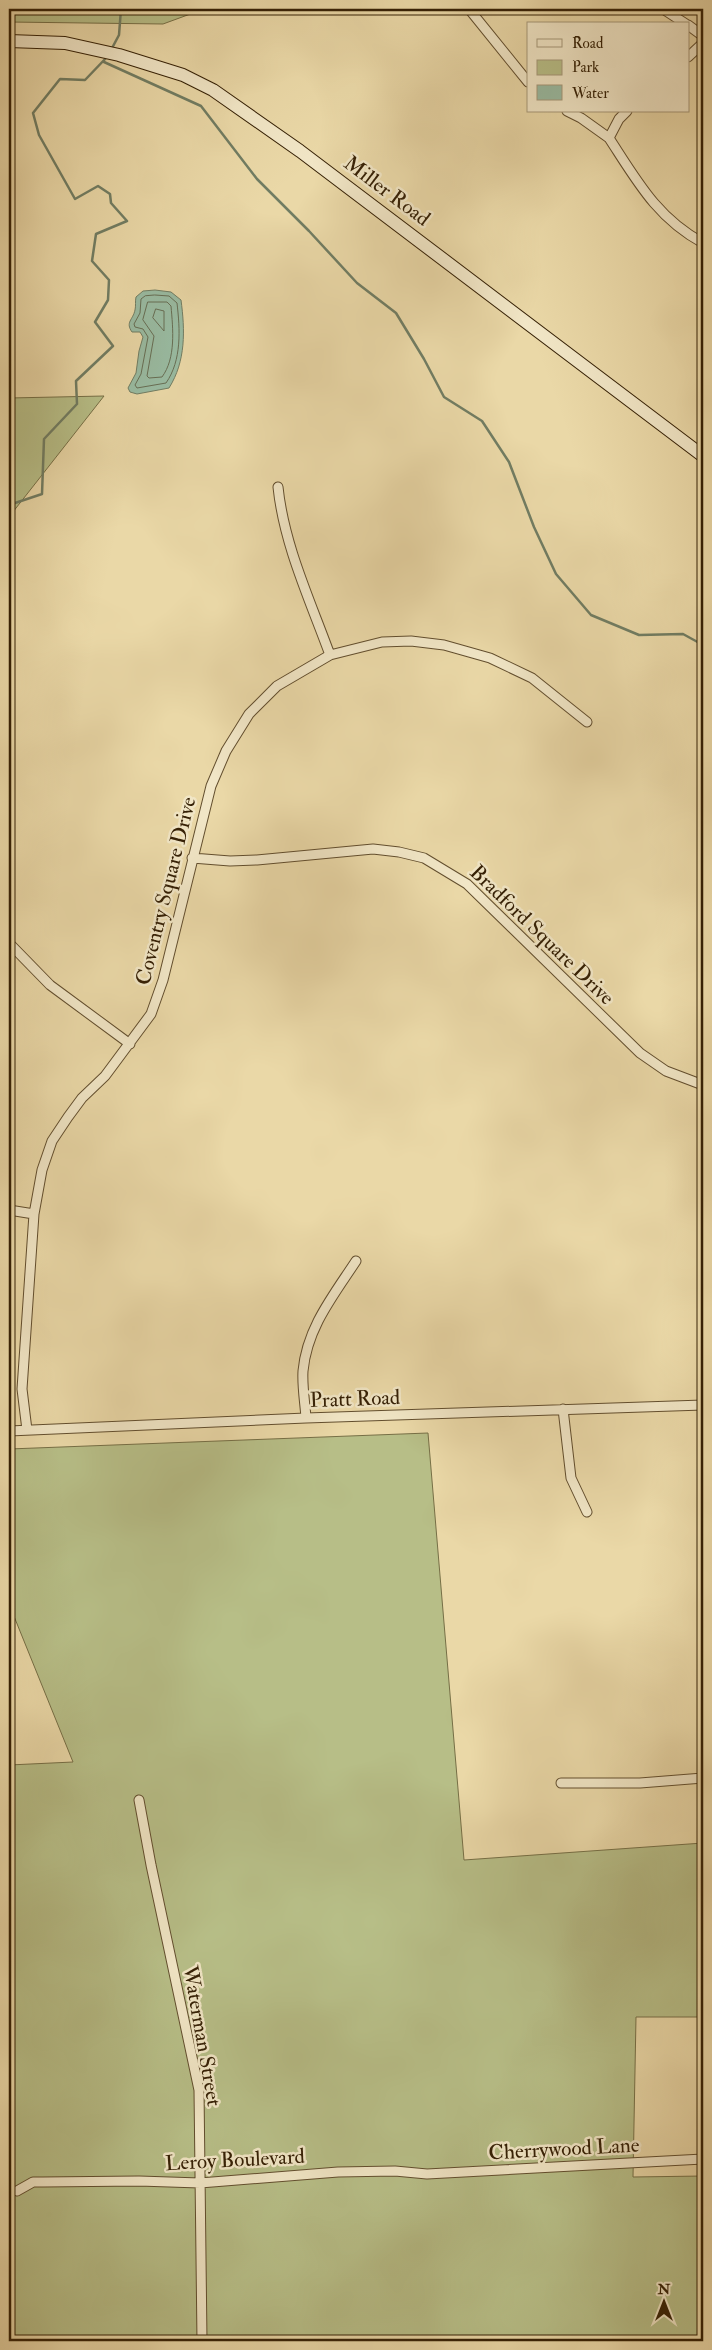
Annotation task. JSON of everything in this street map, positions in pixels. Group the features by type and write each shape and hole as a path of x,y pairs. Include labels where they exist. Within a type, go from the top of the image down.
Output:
{"main road":[{"name":"Miller Road","path":"9,41 65,43 119,55 183,75 212,90 254,117 703,456"}],"street":[{"path":"469,9 527,81"},
{"path":"664,9 683,22"},
{"path":"690,27 703,36"},
{"path":"690,55 703,43"},
{"path":"569,112 581,118 609,138 647,197 675,226 703,243"},
{"path":"609,138 619,119 626,112"},
{"path":"278,487 280,510 286,534 330,655"},
{"name":"Coventry Square Drive","path":"27,1430 22,1389 34,1214 42,1170 52,1141 82,1098 105,1076 151,1014 163,980 211,786 226,751 249,714 277,686 330,655 382,642 411,641 444,645 490,658 532,678 587,722"},
{"name":"Bradford Square Drive","path":"192,858 230,861 257,860 373,849 400,852 424,858 468,884 640,1053 666,1071 703,1085"},
{"path":"9,944 50,984 130,1044"},
{"path":"9,1210 34,1214"},
{"path":"306,1418 303,1373 307,1346 314,1326 356,1261"},
{"name":"Pratt Road","path":"9,1431 306,1418 703,1405"},
{"path":"563,1409 572,1478 587,1512"},
{"path":"561,1783 640,1783 703,1778"},
{"name":"Waterman Street","path":"140,1800 152,1874 199,2090 202,2341"},
{"name":"Cherrywood Lane","path":"427,2174 703,2159"},
{"name":"Leroy Boulevard","path":"17,2191 33,2182 138,2181 200,2183 338,2172 395,2171 427,2174"}],"green space":[{"path":"9,9 204,9 163,24 9,22"},
{"path":"104,396 9,517 9,398"},
{"path":"428,1433 464,1860 703,1843 703,2017 636,2017 633,2177 703,2176 703,2341 9,2341 9,1765 73,1762 9,1604 9,1449"}],"water":[{"path":"143,291 171,292 181,300 183,345 179,367 169,388 137,394 130,392 128,388 136,373 143,337 140,332 132,332 129,323 135,310 136,297"}],"waterway":[{"path":"111,50 119,35 121,9"},
{"path":"9,505 42,494 44,439 77,404 76,381 113,346 95,322 108,300 109,280 92,261 96,234 127,221 111,203 110,194 98,186 75,199 39,135 33,113 60,79 85,80 107,57"},
{"path":"104,62 201,106 257,179 357,283 396,313 444,397 482,421 509,462 534,527 556,574 591,615 639,635 683,634 703,645"}]}
